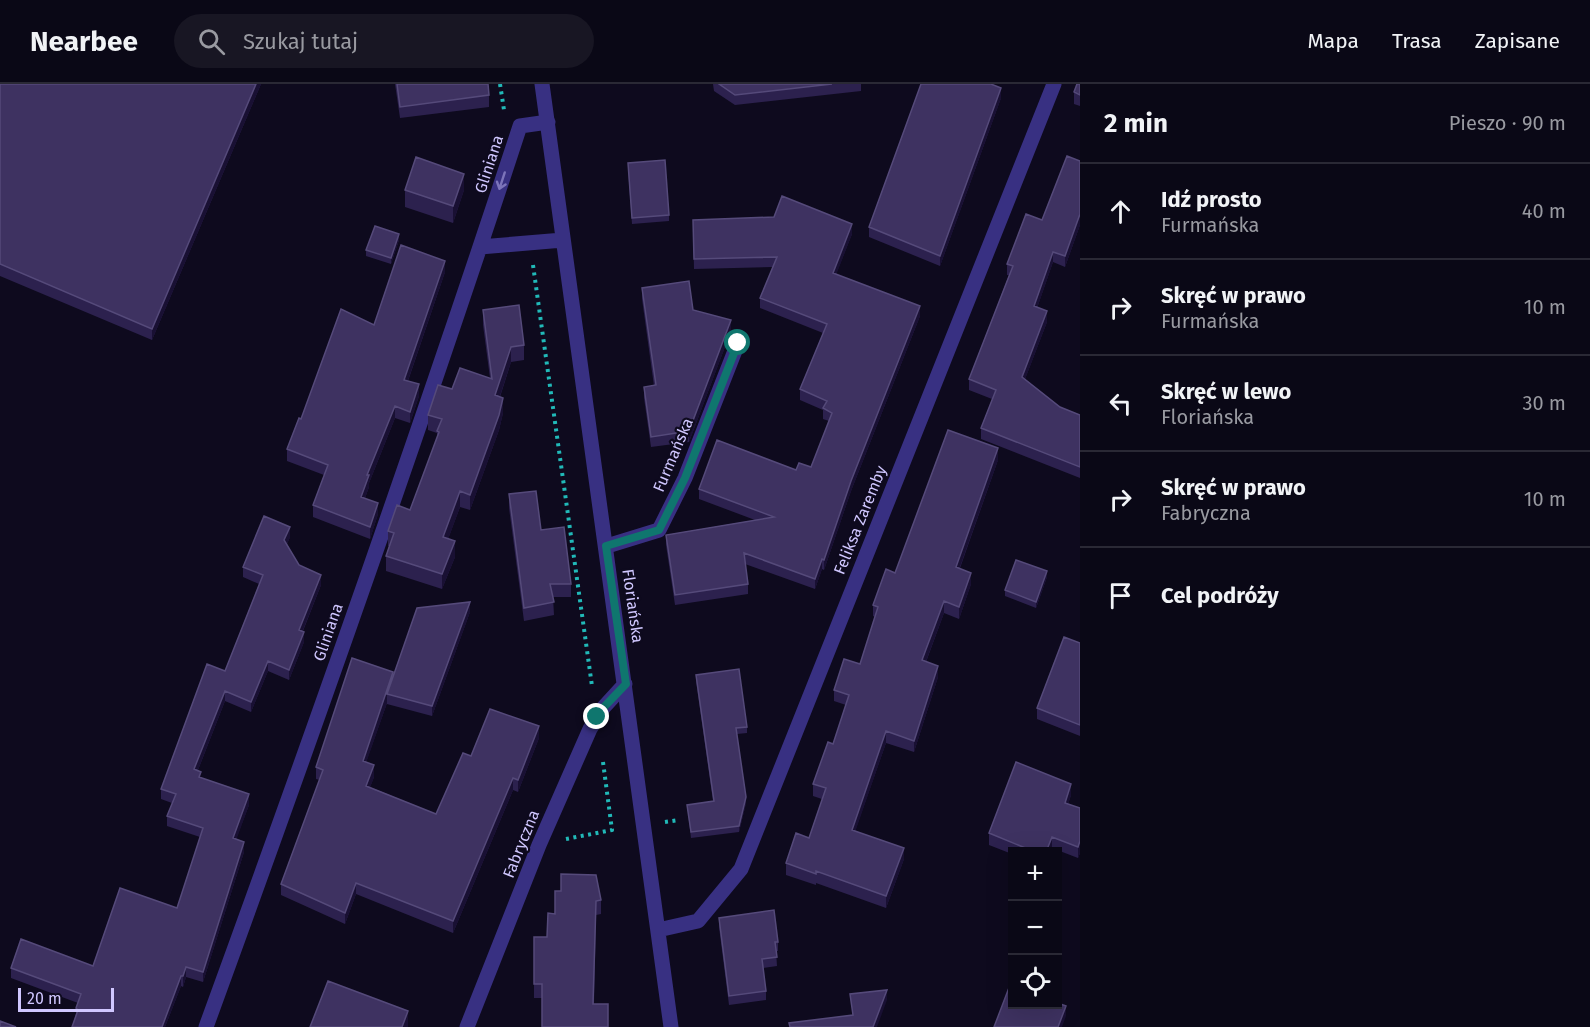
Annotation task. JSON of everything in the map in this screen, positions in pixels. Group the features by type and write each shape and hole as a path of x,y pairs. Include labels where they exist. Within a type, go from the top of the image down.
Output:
{"street":[{"name":"Floriańska","path":"542,84 626,684 671,1027"},
{"name":"Feliksa Zaremby","path":"658,930 698,921 741,869 1054,84"},
{"name":"Gliniana","path":"206,1027 294,786 520,126 548,122"},
{"path":"480,247 563,240"},
{"name":"Furmańska","path":"606,546 659,530 685,478 738,343"},
{"name":"Fabryczna","path":"467,1027 539,845 590,729 603,708 626,684"}],"path":[{"path":"531,244 612,830 539,845"}],"building":[{"path":"0,84 256,84 152,329 0,264"},
{"path":"397,84 488,84 489,95 400,107"},
{"path":"719,84 832,84 735,95"},
{"path":"921,84 991,84 1001,88 940,256 869,227"},
{"path":"1077,84 1080,84 1080,95 1074,92"},
{"path":"1067,156 1080,161 1080,214 1065,256 1053,252 1034,306 1047,311 1022,377 1060,407 1080,415 1080,467 981,428 996,390 969,379 1013,266 1007,264 1026,214 1042,220"},
{"path":"416,157 464,174 453,206 405,190"},
{"path":"665,160 669,215 632,218 628,163"},
{"path":"782,196 852,224 833,273 920,306 815,579 744,553 748,584 675,595 666,535 774,517 699,489 717,440 796,470 799,463 811,467 832,413 823,408 827,401 800,389 827,324 760,298 777,257 694,259 693,220 774,217"},
{"path":"375,226 399,234 391,258 366,250"},
{"path":"401,245 445,261 404,380 419,384 410,412 395,406 367,475 369,475 361,497 378,503 370,527 313,505 328,465 287,449 299,418 301,419 341,309 374,325"},
{"path":"689,281 693,310 731,320 689,431 651,437 644,387 656,385 642,288"},
{"path":"519,305 524,345 511,347 495,395 503,398 499,415 470,495 460,491 443,537 455,541 442,574 386,556 394,533 388,531 397,505 410,510 439,432 437,431 442,419 428,415 438,385 452,389 460,368 492,379 483,310"},
{"path":"948,430 998,448 956,567 971,573 959,607 944,601 922,660 938,666 914,741 886,731 852,830 904,848 886,896 816,871 816,874 786,863 796,833 809,838 826,788 813,784 828,742 833,744 849,695 834,690 844,659 860,664 878,607 873,605 886,569 895,573"},
{"path":"536,491 541,530 564,527 571,584 550,584 554,602 524,608 509,494"},
{"path":"264,516 290,527 284,540 299,565 321,575 299,630 304,632 289,670 268,661 251,702 225,691 194,769 201,772 199,777 249,794 233,838 244,842 203,972 186,967 162,1027 72,1027 81,994 11,968 21,939 93,966 120,888 177,908 203,828 167,816 176,794 161,789 207,664 225,671 263,575 243,567"},
{"path":"1016,560 1047,571 1036,602 1005,590"},
{"path":"470,602 432,706 387,694 417,608"},
{"path":"1064,637 1080,643 1080,725 1037,708"},
{"path":"352,658 393,672 363,761 374,765 366,786 436,814 463,753 471,756 490,709 539,726 518,780 513,778 453,921 356,883 345,913 281,884 323,770 316,767"},
{"path":"739,669 747,727 736,728 746,797 739,826 691,832 687,805 714,801 696,675"},
{"path":"1016,762 1071,784 1065,803 1080,808 1078,847 1052,837 1048,847 1023,847 989,833"},
{"path":"561,874 596,875 601,900 596,901 593,1004 608,1004 608,1027 542,1027 542,984 534,984 534,937 547,937 548,913 555,914 555,891 561,891"},
{"path":"774,910 778,942 775,942 777,957 762,959 766,991 729,996 719,918"},
{"path":"328,981 408,1011 402,1027 310,1027"},
{"path":"887,990 873,1027 790,1027 789,1023 853,1015 850,994"},
{"path":"1008,990 1008,1009 1062,1009 1062,1004 1066,1006 1058,1027 994,1027"},
{"path":"0,1021 16,1027 0,1027"}],"route":[{"path":"597,717 613,696 626,684 606,546 659,530 685,478 738,343"}]}
